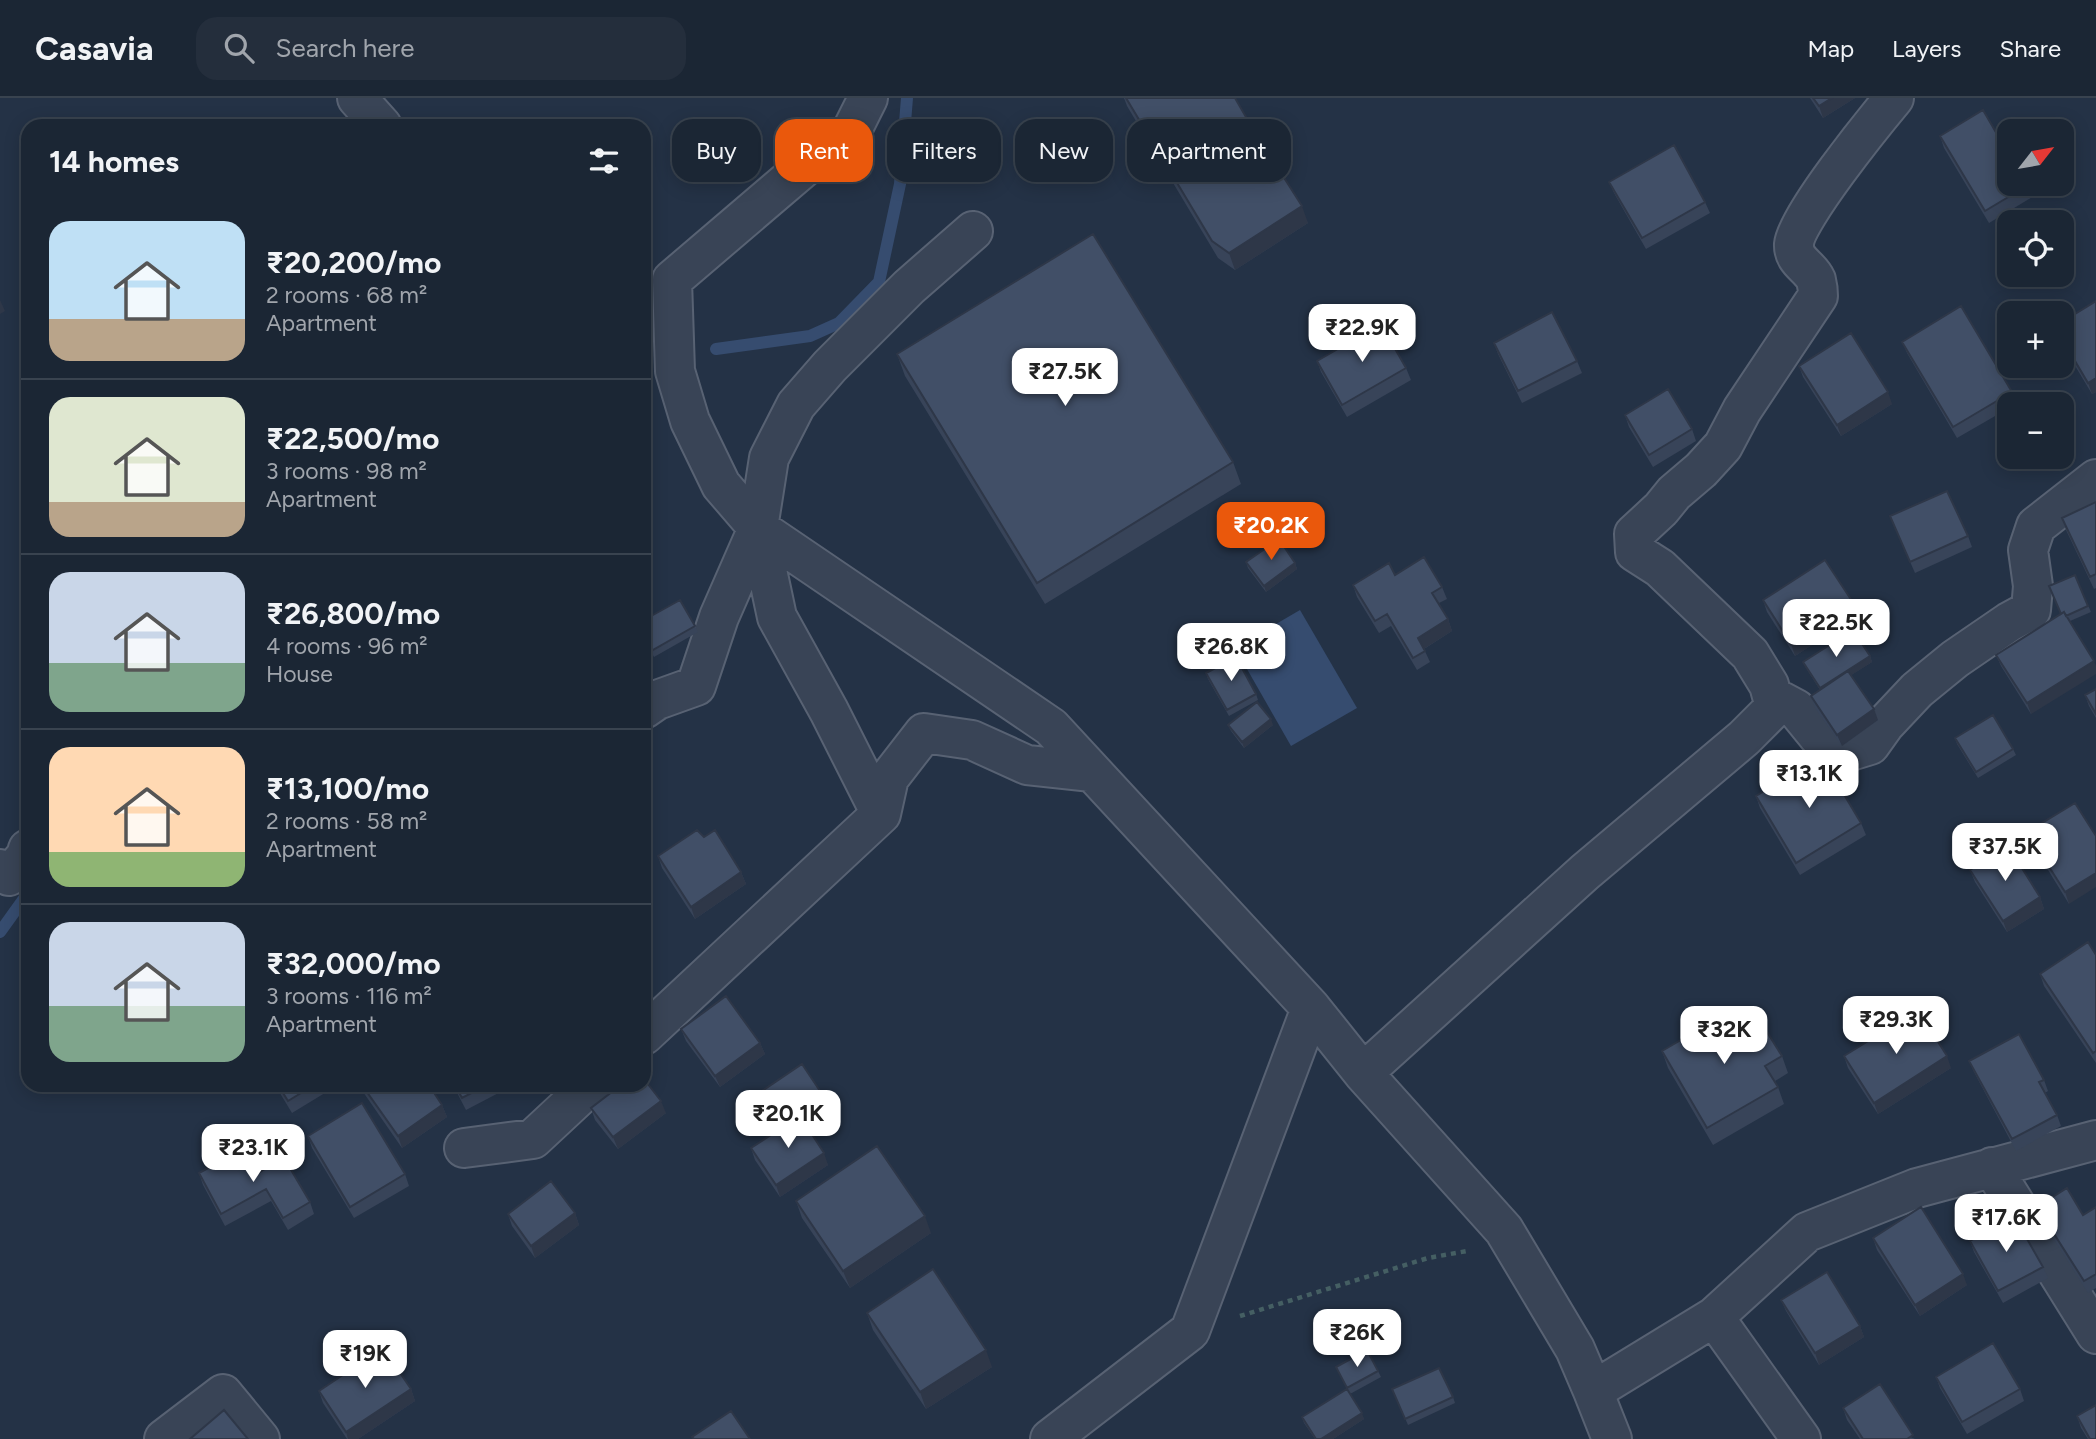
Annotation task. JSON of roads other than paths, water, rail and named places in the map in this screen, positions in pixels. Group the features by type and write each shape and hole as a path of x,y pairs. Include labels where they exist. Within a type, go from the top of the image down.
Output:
{"street":[{"path":"357,98 376,119"},
{"path":"868,98 851,132 658,283 675,372 690,421 721,485 758,528 1051,727 1311,1008 1363,1073 1504,1230 1575,1349 1612,1439"},
{"path":"1775,707 1769,685 1750,654 1660,568 1635,552 1634,534 1723,446 1742,410 1818,296 1815,279 1796,258 1794,244 1802,223 1894,98"},
{"path":"651,704 696,686 719,617 758,528 769,458 796,405 830,366 909,287 973,231"},
{"path":"1363,1073 1585,872 1744,738 1781,701 1796,709 1818,736 1844,753 1870,745 1885,724 1917,690 2009,621 2031,610 2033,586 2028,550 2036,526 2096,480"},
{"path":"758,528 777,617 829,711 881,814"},
{"path":"651,1028 881,814 889,778 924,733 972,740 1027,765 1092,772"},
{"path":"0,869 9,876 21,862"},
{"path":"1051,1439 1190,1331 1311,1008"},
{"path":"464,1149 533,1139 583,1092"},
{"path":"1593,1391 1714,1317 1807,1232 1917,1188 2096,1140"},
{"path":"1992,1167 2096,1334"},
{"path":"1714,1317 1801,1439"},
{"path":"163,1439 223,1394 260,1439"}],"water":[{"path":"1300,610 1357,708 1291,746 1235,648"}],"waterway":[{"path":"716,349 810,336 839,323 879,282 900,184 907,98"},
{"path":"0,932 21,903"}]}
